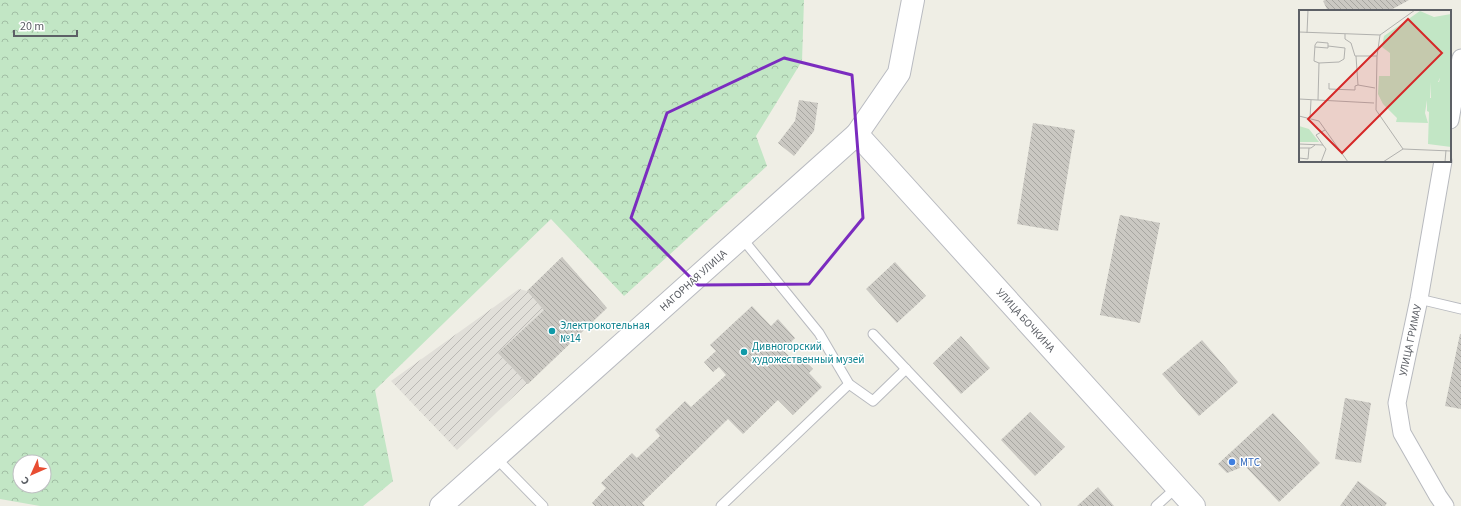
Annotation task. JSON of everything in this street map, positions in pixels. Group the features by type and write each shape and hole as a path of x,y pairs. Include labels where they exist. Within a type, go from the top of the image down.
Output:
{"main road":[{"name":"НАГОРНАЯ УЛИЦА","path":"440,506 496,458 857,134 899,72 913,0"},
{"name":"УЛИЦА БОЧКИНА","path":"857,134 1194,506"}],"street":[{"path":"1451,114 1461,58"},
{"name":"УЛИЦА ГРИМАУ","path":"1437,503 1402,433 1397,403 1419,299 1443,162"}],"lane":[{"path":"741,237 820,333 849,384 873,401 906,369"},
{"path":"1419,299 1461,309"},
{"path":"873,334 1036,506"},
{"path":"721,506 849,384"},
{"path":"496,458 543,506"},
{"path":"1156,506 1177,486"}],"highlighted area":[{"path":"784,58 852,75 863,218 809,284 698,285 631,218 667,113"}],"shaded area":[{"path":"562,257 607,308 457,450 391,381 519,289 527,291"}],"green space":[{"path":"0,0 804,0 802,61 756,136 767,166 624,296 551,219 375,390 393,481 363,506 40,506 0,499"}],"building":[{"path":"1409,0 1391,10 1328,10 1323,1"},
{"path":"799,100 818,103 814,131 794,156 778,143 795,121"},
{"path":"1033,123 1075,130 1058,231 1017,224"},
{"path":"1120,215 1160,223 1140,323 1100,315"},
{"name":"Электрокотельная №14","path":"562,257 607,308 528,384 498,353 544,310 527,291"},
{"path":"895,262 926,296 897,323 866,289"},
{"path":"752,306 771,326 778,319 795,338 783,350 798,365 803,359 813,369 809,373 822,387 793,415 778,400 743,434 728,419 642,503 645,506 595,506 592,503 606,488 601,483 632,453 637,458 660,436 655,430 685,401 691,407 726,375 719,367 713,372 704,362 716,351 710,345"},
{"path":"1461,334 1461,409 1445,406"},
{"path":"961,336 990,368 961,394 933,363"},
{"path":"1202,340 1238,382 1199,416 1162,374"},
{"path":"1345,398 1371,403 1361,463 1335,459"},
{"path":"1030,412 1065,447 1035,476 1001,440"},
{"path":"1273,413 1320,463 1279,502 1245,466 1227,473 1218,464"},
{"path":"1358,481 1387,503 1385,506 1340,506"},
{"path":"1098,487 1114,506 1077,506"}],"place":[{"name":"Электрокотельная №14","path":"552,331"},
{"name":"Дивногорский художественный музей","path":"744,352"},
{"name":"МТС","path":"1232,462"}]}
